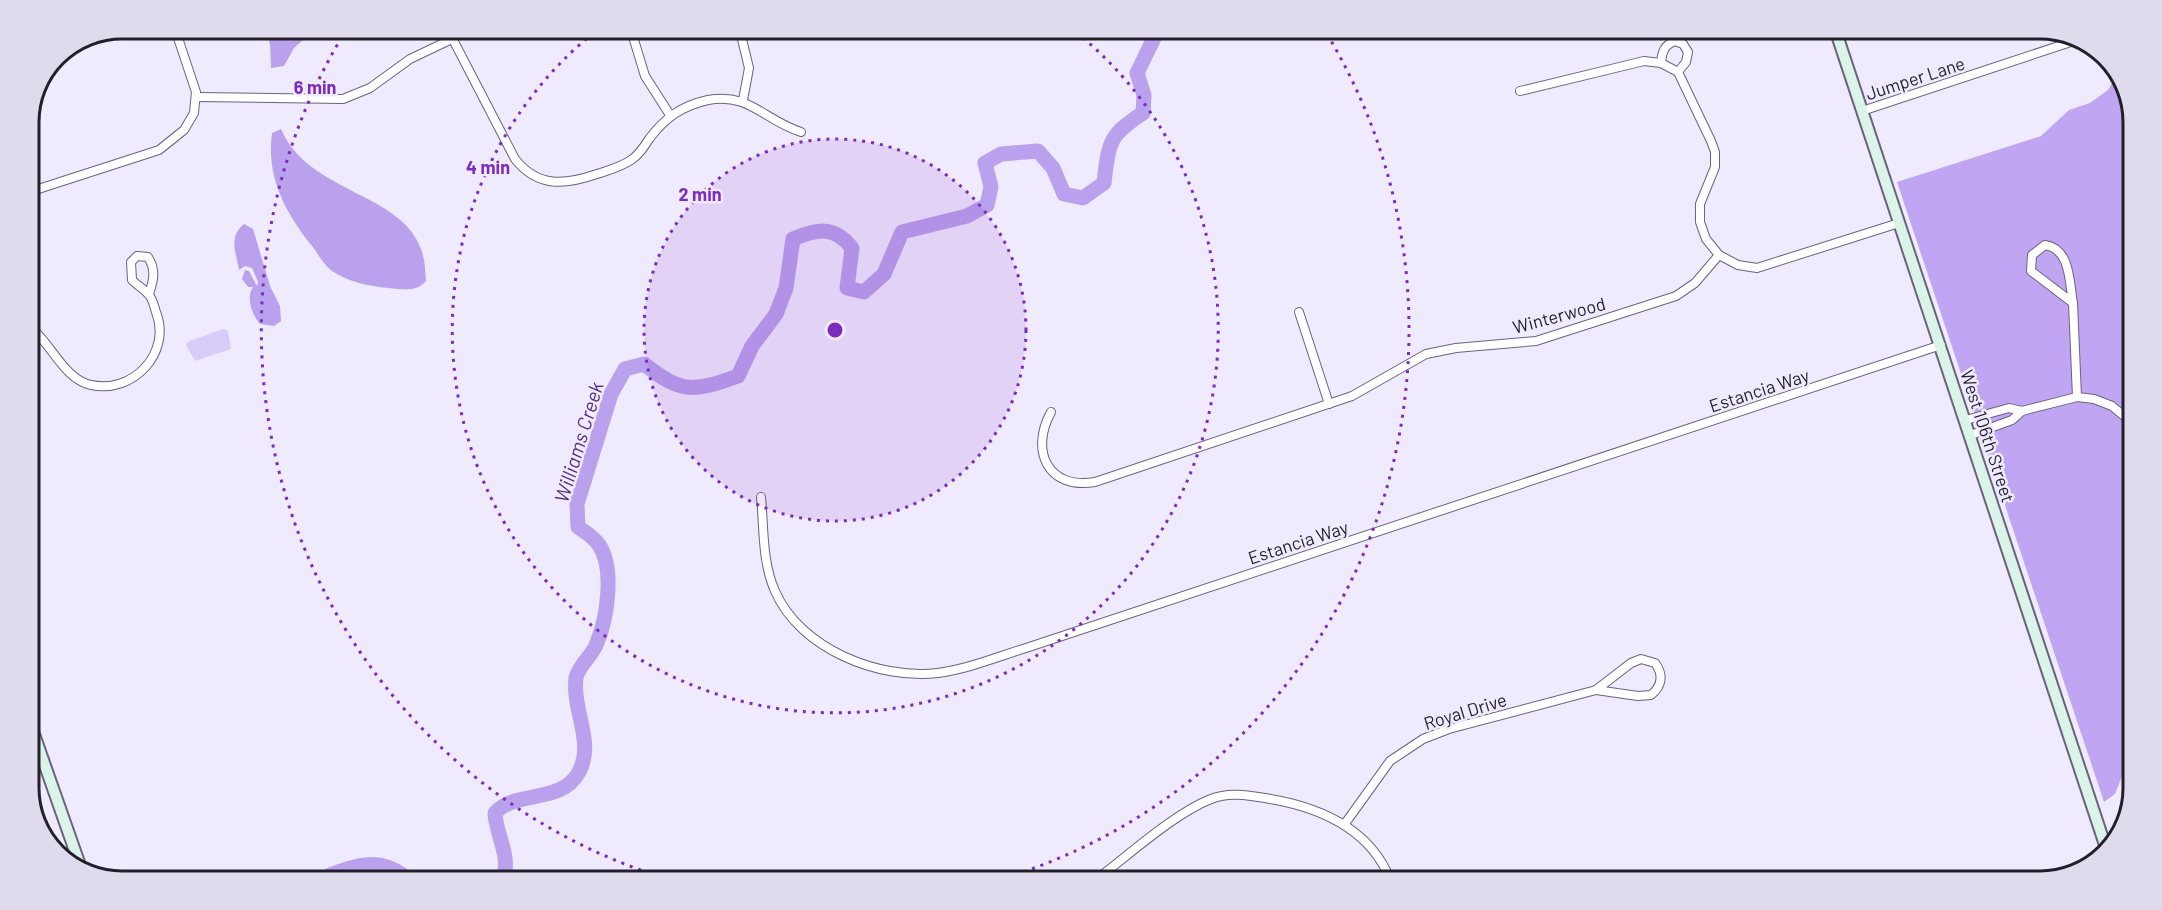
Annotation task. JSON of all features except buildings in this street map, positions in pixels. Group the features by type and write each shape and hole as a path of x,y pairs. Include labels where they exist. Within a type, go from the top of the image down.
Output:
{"street":[{"path":"39,189 169,144 190,122 196,97 179,39"},
{"path":"196,97 343,99 370,87 410,59 452,39 515,159 524,170 537,179 557,183 574,182 625,164 638,154 670,115 709,100 743,100 778,124 801,132"},
{"path":"634,39 645,76 670,115"},
{"path":"742,39 749,68 743,100"},
{"name":"West 106th Street","path":"1838,39 2104,841"},
{"path":"1661,63 1664,48 1675,41 1683,44 1688,52 1686,62 1678,72"},
{"name":"Jumper Lane","path":"1862,111 2066,44"},
{"path":"1520,91 1634,62 1661,63 1678,72 1715,152 1715,167 1706,187 1700,213 1706,239 1719,255 1738,265 1757,268 1899,223"},
{"path":"2073,303 2031,271 2030,260 2041,247 2052,246 2060,250 2066,265 2073,303 2077,397"},
{"name":"Winterwood","path":"1051,412 1045,422 1041,443 1045,462 1064,479 1088,483 1329,404 1366,389 1426,354 1456,348 1536,341 1676,296 1695,283 1719,255"},
{"path":"39,334 80,381 104,386 129,382 138,377 150,361 158,339 158,316 149,294 132,280 131,262 137,256 148,257 154,266 149,294"},
{"path":"1299,312 1329,404"},
{"name":"Estancia Way","path":"761,497 769,576 775,593 796,622 831,649 849,658 895,672 935,673 963,668 1026,648 1941,345"},
{"path":"1966,420 2009,408 2022,411 2077,397 2112,406 2123,416"},
{"path":"1971,435 2012,420 2022,411"},
{"name":"Royal Drive","path":"1344,825 1390,761 1422,739 1449,729 1596,690 1636,661 1645,659 1655,663 1661,674 1659,686 1651,695 1638,696 1596,690"},
{"path":"39,748 77,858"},
{"path":"1107,871 1187,812 1217,797 1251,796 1301,805 1324,813 1344,825 1373,850 1385,871"}],"shaded area":[{"path":"268,39 304,39 294,48 284,66 271,68"},
{"path":"2113,82 2117,90 2123,117 2123,776 2115,794 2104,802 1897,182 2041,136 2069,110 2090,103 2108,90"},
{"path":"281,129 294,150 311,167 394,215 410,230 421,249 425,265 426,281 422,285 408,289 373,286 345,278 326,266 286,207 275,179 271,149 272,133"},
{"path":"244,224 253,229 270,286 280,306 281,321 274,326 260,324 252,310 250,296 253,287 248,287 242,279 245,270 249,271 257,286 258,282 252,268 245,266 239,270 235,240 236,234"},
{"path":"223,329 228,331 231,349 195,361 186,345 189,341"}],"waterway":[{"name":"Williams Creek","path":"505,871 504,852 495,813 515,801 561,789 579,772 583,761 585,749 577,702 576,678 601,633 608,594 608,580 604,555 599,545 578,527 577,504 611,394 625,369 644,364 669,381 689,387 710,385 738,376 752,346 776,314 786,288 793,239 817,231 839,235 852,248 847,288 864,292 884,274 902,232 967,216 987,205 991,187 985,163 1001,154 1038,151 1053,168 1064,194 1083,198 1104,183 1112,141 1123,128 1143,113 1144,95 1137,73 1154,39"},
{"name":"Williams Creek","path":"341,871 367,865 386,866 396,871"}]}
